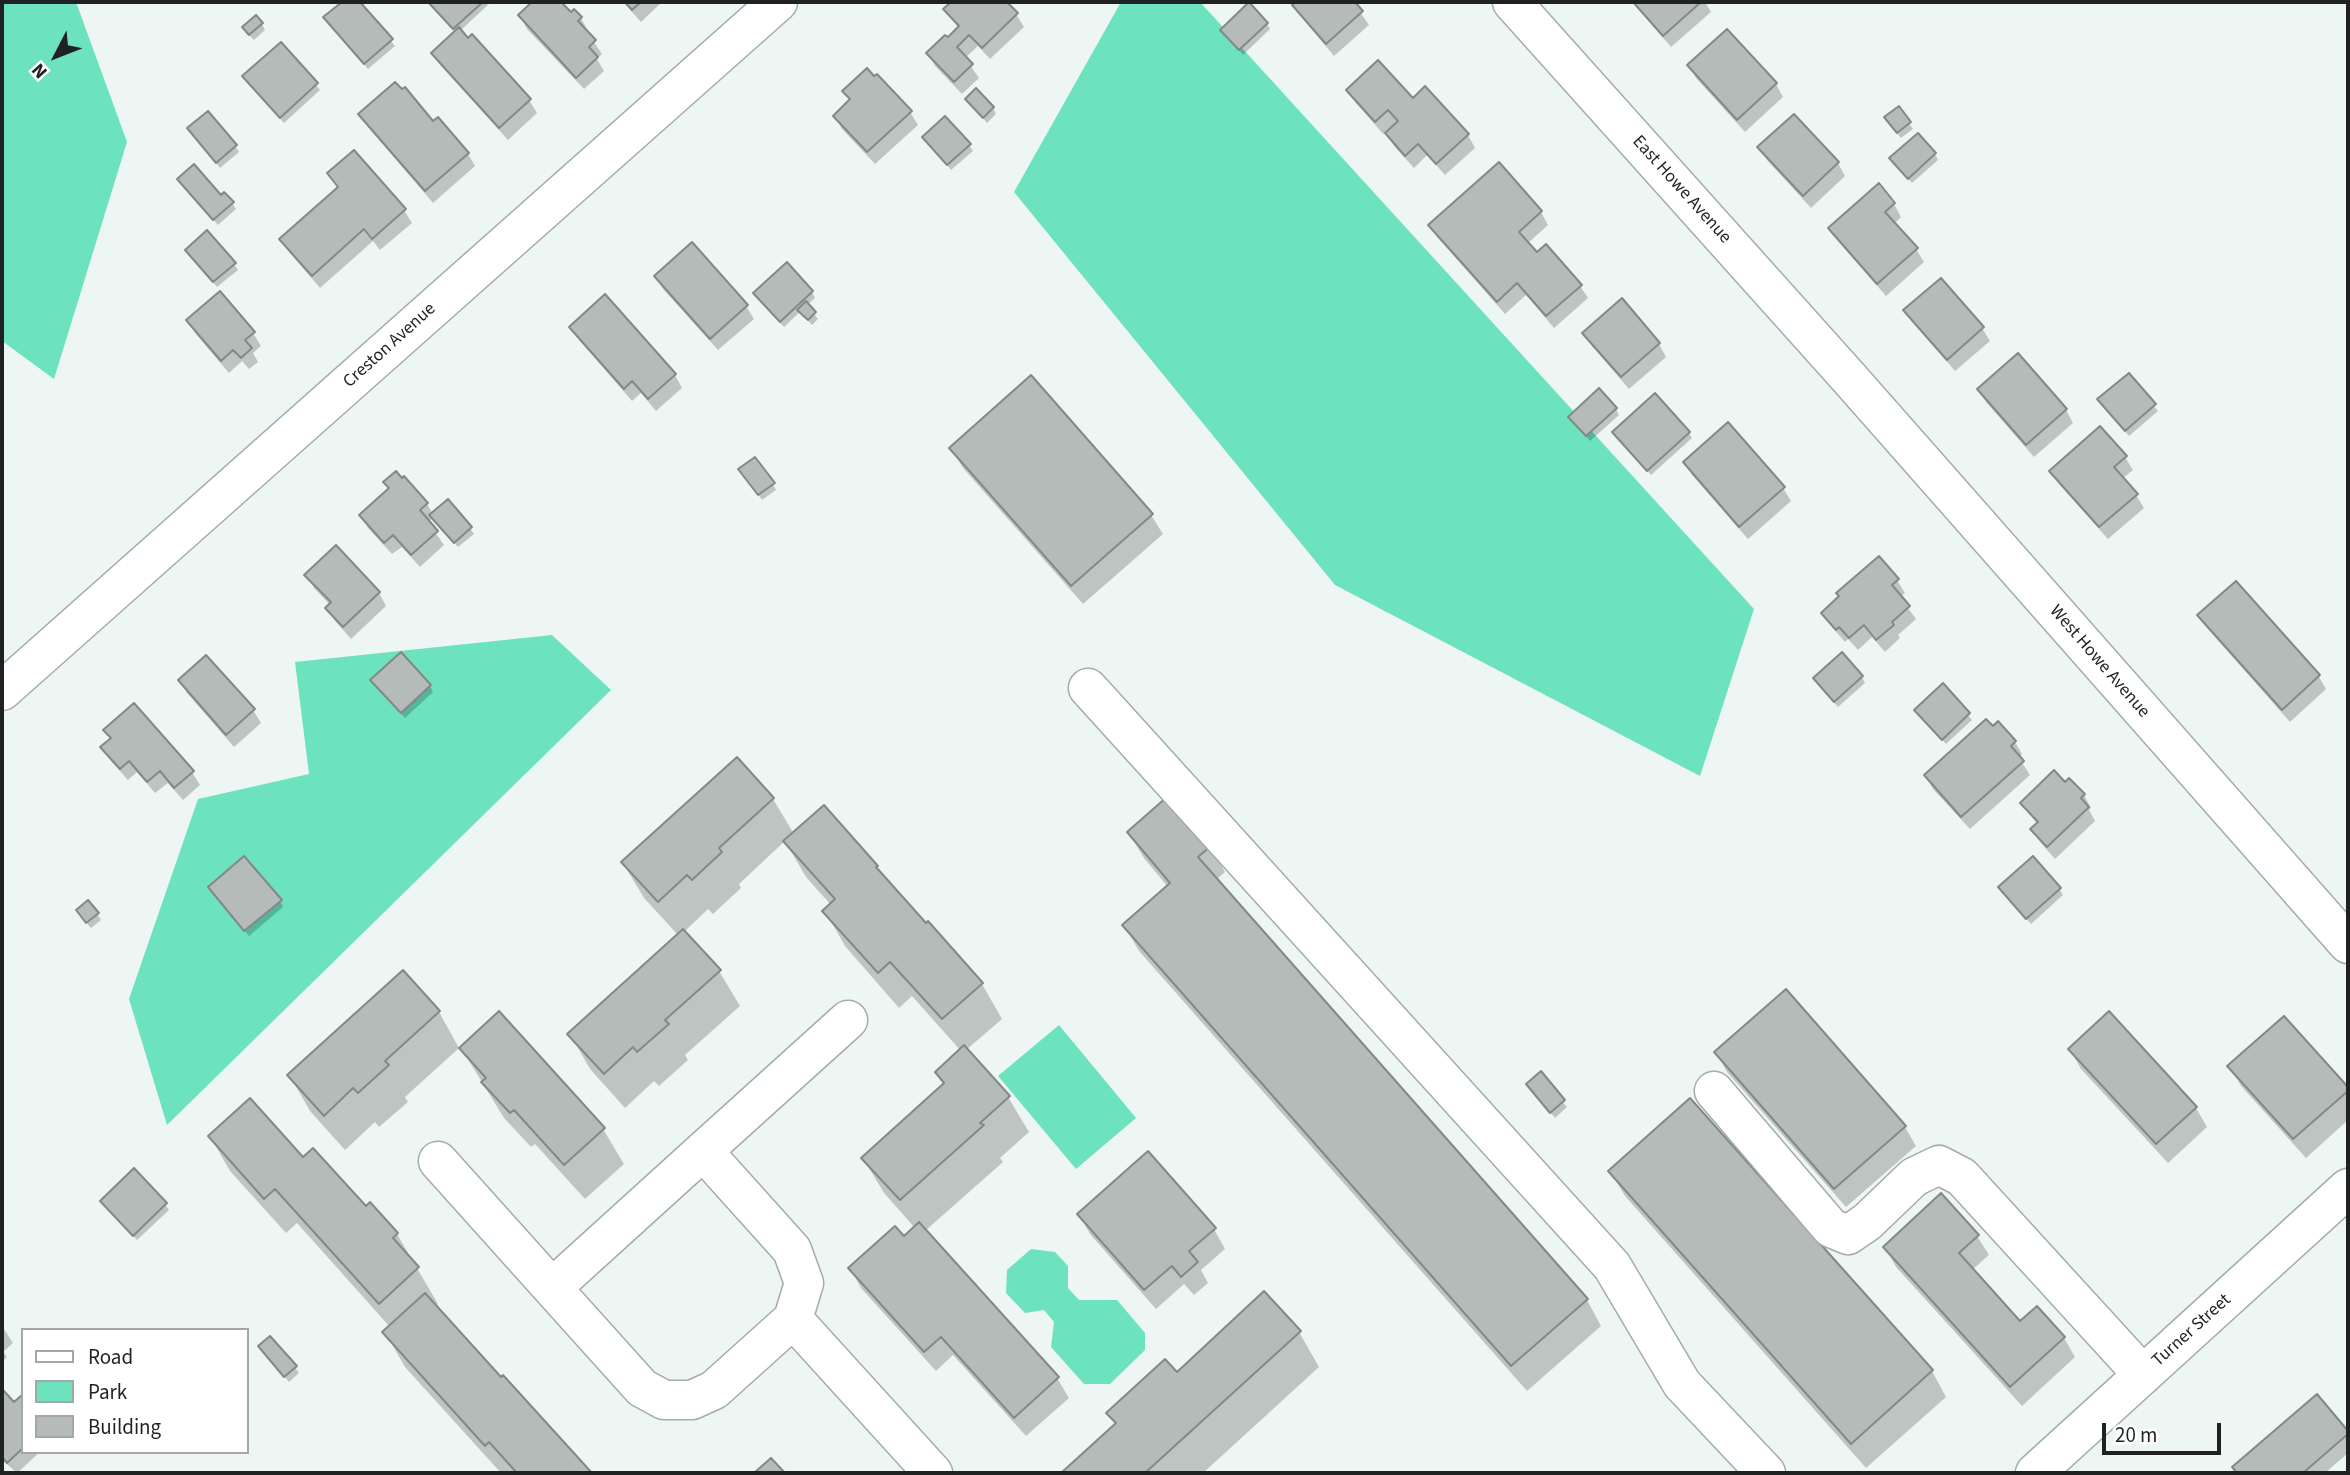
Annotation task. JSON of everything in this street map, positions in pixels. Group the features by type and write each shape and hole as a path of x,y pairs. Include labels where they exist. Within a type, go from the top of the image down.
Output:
{"street":[{"name":"Creston Avenue","path":"2,691 778,2"},
{"name":"East Howe Avenue","path":"1512,2 1850,379"},
{"name":"West Howe Avenue","path":"1850,379 2348,944"},
{"path":"1088,688 1612,1266 1682,1384 1766,1473"},
{"path":"552,1288 848,1020"},
{"path":"1714,1091 1831,1228 1848,1235 1867,1222 1914,1177 1939,1166 1962,1177 2143,1375"},
{"path":"438,1161 642,1388 664,1400 692,1400 714,1390 793,1319 804,1283 792,1250 703,1151"},
{"name":"Turner Street","path":"2035,1473 2348,1188"},
{"path":"793,1319 933,1473"}],"green space":[{"path":"2,2 76,2 127,142 54,379 2,341"},
{"path":"1121,2 1200,2 1754,609 1700,776 1335,585 1014,192"},
{"path":"552,635 611,690 167,1125 129,999 198,799 309,774 295,662"},
{"path":"1059,1025 1136,1118 1076,1169 998,1076"},
{"path":"1031,1249 1055,1252 1068,1266 1068,1288 1079,1300 1117,1300 1145,1333 1145,1350 1110,1384 1084,1384 1051,1347 1054,1322 1044,1310 1025,1313 1006,1293 1007,1270"}],"building":[{"path":"342,2 360,2 393,39 364,64 323,17"},
{"path":"428,2 483,2 453,29"},
{"path":"532,2 561,2 571,12 574,9 582,17 578,21 596,40 589,47 598,57 576,78 518,15"},
{"path":"625,2 641,2 632,10"},
{"path":"951,2 1007,2 1018,13 982,48 969,35 957,47 973,64 954,82 926,53 959,26 943,9"},
{"path":"1249,2 1268,23 1239,50 1220,30"},
{"path":"1296,2 1355,2 1363,11 1326,44 1292,5"},
{"path":"1633,2 1701,2 1663,36"},
{"path":"256,15 263,23 249,35 242,27"},
{"path":"459,27 468,38 472,34 531,99 499,128 431,53"},
{"path":"1727,29 1777,83 1737,120 1687,65"},
{"path":"281,42 318,83 280,118 242,76"},
{"path":"1378,60 1413,98 1425,86 1469,134 1436,164 1418,144 1405,156 1385,133 1398,121 1388,110 1375,122 1346,90"},
{"path":"867,68 874,76 877,74 912,111 867,152 833,116 850,99 842,91"},
{"path":"395,82 402,89 405,87 433,121 438,117 469,153 425,191 358,114"},
{"path":"976,88 994,107 983,118 965,99"},
{"path":"1899,106 1911,122 1897,133 1884,117"},
{"path":"208,111 237,145 216,163 187,128"},
{"path":"1794,114 1839,162 1803,196 1757,147"},
{"path":"945,116 971,144 947,165 922,137"},
{"path":"1918,133 1936,153 1908,179 1889,158"},
{"path":"354,150 406,209 372,239 364,229 312,276 279,239 338,187 327,173"},
{"path":"1499,162 1542,211 1519,232 1537,252 1546,244 1582,285 1546,316 1517,283 1497,302 1428,225"},
{"path":"194,164 221,195 224,192 234,202 213,220 177,179"},
{"path":"1879,183 1895,203 1885,212 1918,248 1877,284 1828,228"},
{"path":"207,230 236,263 213,282 185,250"},
{"path":"692,242 748,305 710,339 654,276"},
{"path":"787,262 813,291 780,322 753,293"},
{"path":"1941,278 1984,327 1947,360 1903,310"},
{"path":"220,291 255,332 245,340 252,348 241,358 233,350 221,361 186,320"},
{"path":"605,294 676,374 648,399 632,381 624,389 569,327"},
{"path":"1622,298 1660,343 1621,377 1582,333"},
{"path":"806,301 816,312 808,320 797,310"},
{"path":"2018,353 2067,409 2026,445 1977,389"},
{"path":"2129,373 2156,404 2125,431 2097,399"},
{"path":"1031,375 1153,514 1071,586 949,448"},
{"path":"1599,388 1617,408 1586,436 1568,417"},
{"path":"1655,393 1690,432 1647,471 1612,432"},
{"path":"1728,422 1785,487 1739,527 1683,462"},
{"path":"2100,426 2127,456 2114,467 2138,494 2099,527 2049,471"},
{"path":"755,457 775,483 758,495 738,469"},
{"path":"396,471 402,478 404,476 428,503 420,510 438,531 411,555 393,535 384,543 359,515 389,488 383,482"},
{"path":"448,499 472,527 454,543 429,515"},
{"path":"336,545 380,592 343,627 325,608 331,602 304,575"},
{"path":"1879,556 1899,579 1892,585 1910,606 1892,622 1894,625 1876,640 1864,625 1849,638 1839,627 1836,630 1821,613 1839,596 1836,593"},
{"path":"2236,581 2320,675 2282,710 2197,615"},
{"path":"401,652 431,685 401,713 370,680"},
{"path":"1842,652 1863,676 1834,702 1813,678"},
{"path":"206,655 255,709 226,735 178,680"},
{"path":"1943,683 1970,713 1942,740 1914,710"},
{"path":"134,703 194,771 174,788 160,771 147,782 129,761 120,769 100,747 111,738 103,730"},
{"path":"1986,719 1993,726 1998,721 2016,741 2011,746 2024,761 1961,817 1924,775"},
{"path":"737,757 774,798 719,848 722,852 692,880 687,875 658,902 621,862"},
{"path":"2054,770 2065,782 2069,778 2085,794 2081,798 2089,807 2047,847 2030,829 2038,822 2020,803"},
{"path":"1168,796 1212,845 1198,857 1588,1299 1511,1366 1122,925 1170,883 1127,832"},
{"path":"824,805 926,923 928,921 983,983 942,1019 890,962 878,973 822,911 835,899 783,841"},
{"path":"244,856 282,900 244,931 208,887"},
{"path":"2033,856 2061,888 2026,919 1998,887"},
{"path":"88,900 99,913 86,923 76,910"},
{"path":"683,929 721,970 665,1020 669,1024 637,1052 633,1047 604,1074 567,1034"},
{"path":"403,970 440,1011 385,1061 389,1065 358,1093 353,1088 324,1116 287,1075"},
{"path":"1786,989 1906,1126 1834,1189 1714,1052"},
{"path":"499,1011 605,1128 564,1165 514,1110 510,1113 481,1082 486,1078 459,1048"},
{"path":"2109,1011 2197,1107 2156,1144 2068,1049"},
{"path":"2284,1016 2348,1087 2348,1091 2293,1139 2227,1066"},
{"path":"964,1045 1010,1096 980,1123 984,1125 900,1200 861,1158 944,1083 935,1072"},
{"path":"1541,1071 1565,1100 1550,1113 1526,1084"},
{"path":"250,1098 303,1157 313,1148 366,1206 370,1202 398,1233 393,1238 419,1267 379,1304 275,1189 264,1199 208,1136"},
{"path":"1690,1098 1933,1370 1851,1444 1608,1171"},
{"path":"1148,1151 1216,1228 1189,1251 1198,1262 1181,1277 1172,1266 1144,1290 1077,1214"},
{"path":"134,1168 167,1203 133,1236 100,1201"},
{"path":"1941,1193 1979,1235 1959,1253 2020,1321 2037,1306 2065,1337 2010,1387 1883,1247"},
{"path":"919,1222 1059,1377 1014,1418 941,1337 924,1352 848,1268 895,1226 904,1236"},
{"path":"1264,1291 1301,1331 1145,1473 1061,1473 1116,1423 1106,1413 1165,1359 1177,1372"},
{"path":"425,1293 592,1473 517,1473 489,1442 485,1446 382,1332"},
{"path":"270,1336 297,1366 284,1377 258,1346"},
{"path":"4,1391 14,1402 21,1396 21,1450 7,1463 2,1457"},
{"path":"2317,1394 2348,1434 2303,1473 2237,1473 2232,1467"},
{"path":"771,1458 785,1473 754,1473"}]}
